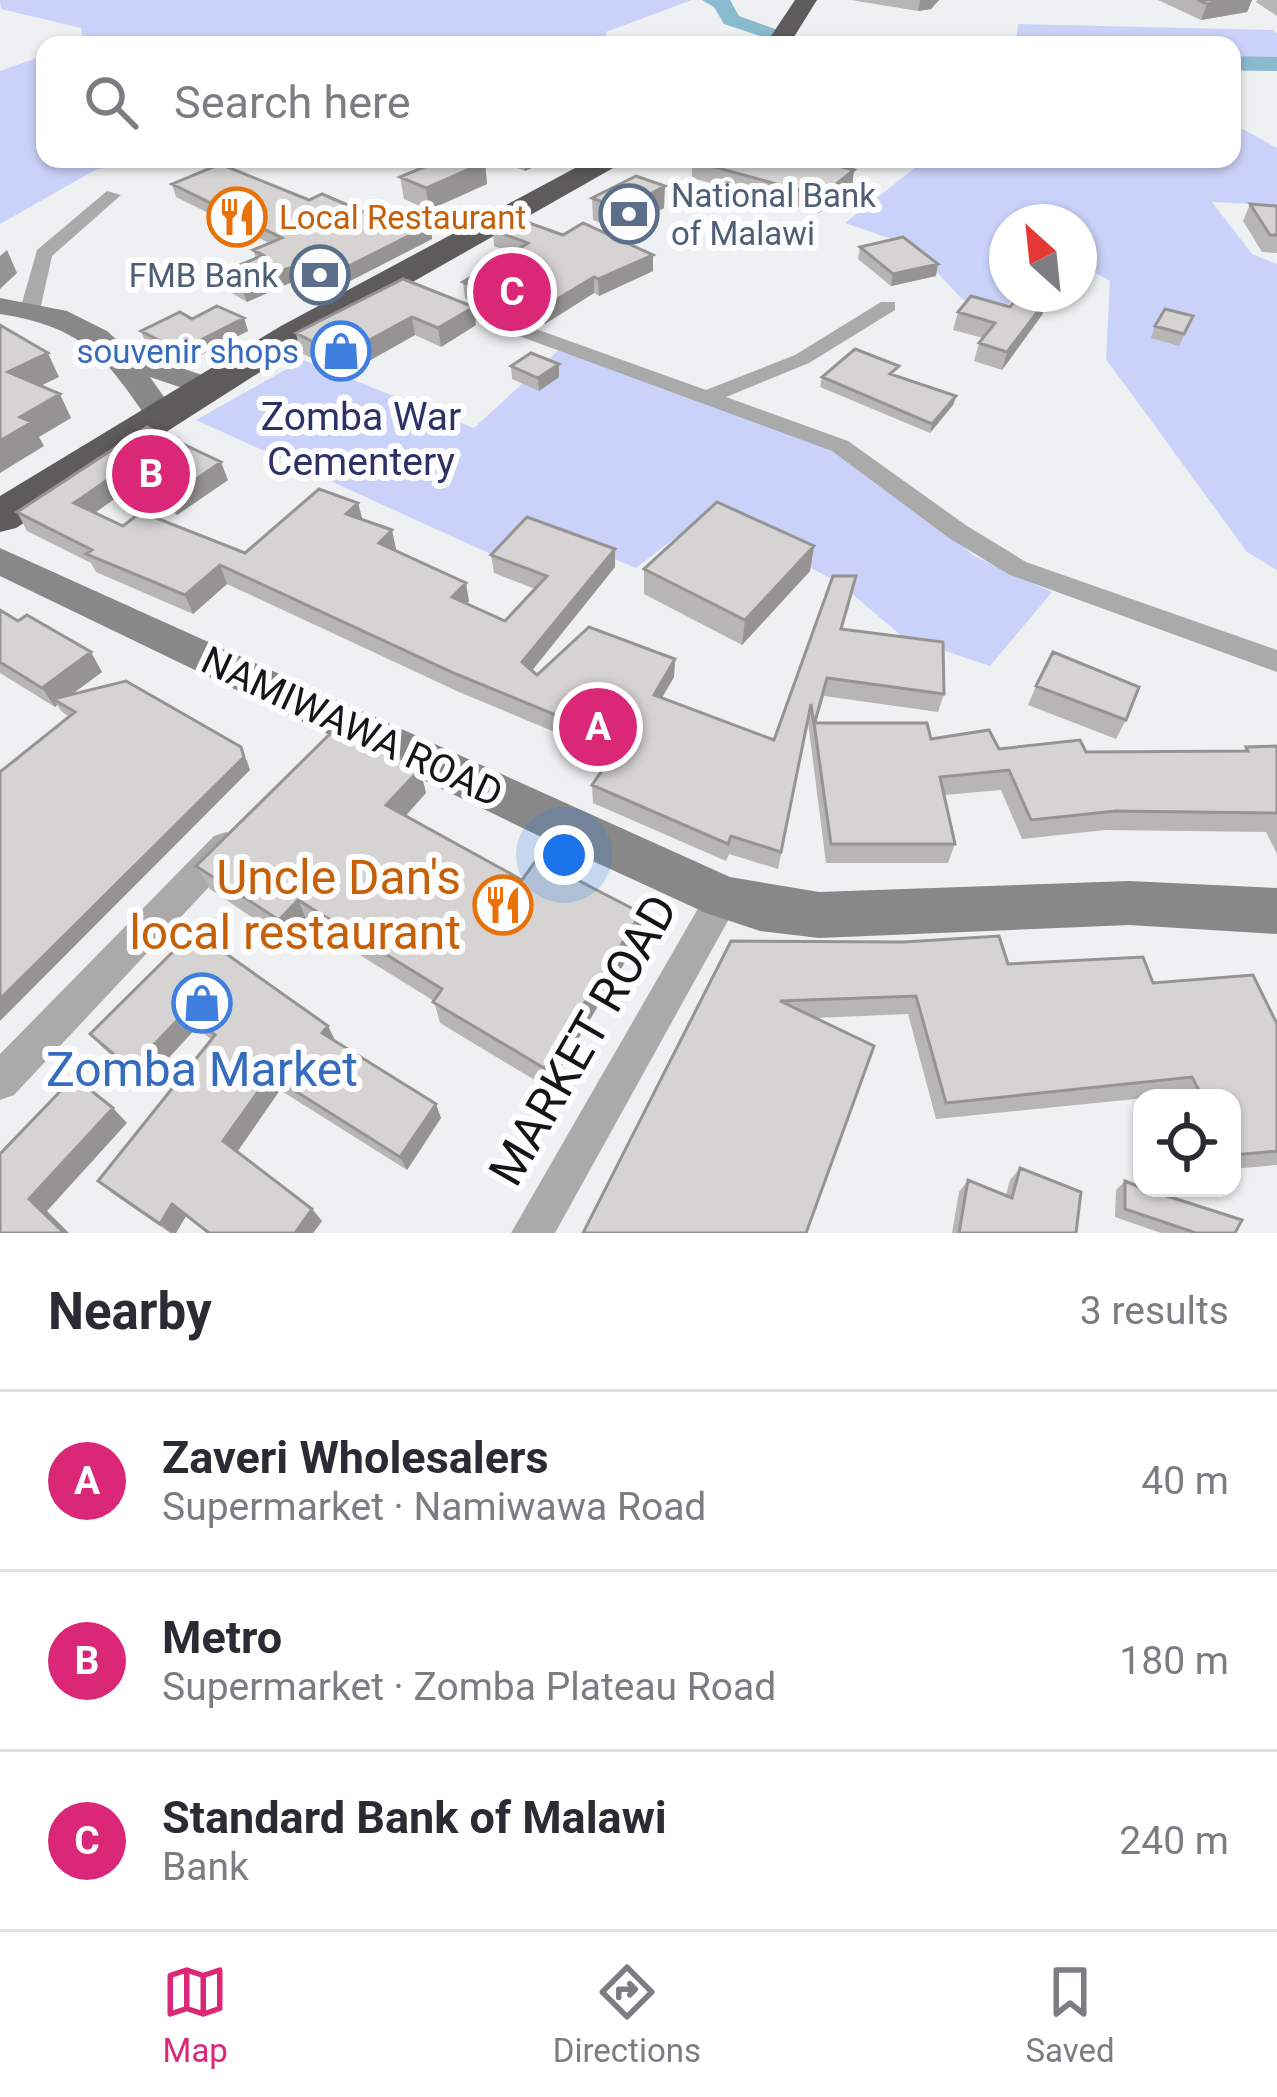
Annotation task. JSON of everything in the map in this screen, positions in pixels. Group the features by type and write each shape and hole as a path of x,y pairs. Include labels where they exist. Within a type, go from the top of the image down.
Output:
{"highway":[{"path":"783,36 806,0"},
{"path":"0,517 206,387 391,279 597,168"}],"street":[{"path":"30,310 44,254 113,195"},
{"path":"391,279 560,348 840,446 958,532 1017,568 1277,661"},
{"path":"0,306 30,310 103,338 124,358 160,414"},
{"path":"704,398 802,359 888,306"},
{"path":"124,358 206,387"},
{"name":"NAMIWAWA ROAD","path":"0,561 332,732 723,897 819,915 1129,903 1273,919"},
{"path":"0,1081 251,820"},
{"name":"MARKET ROAD","path":"532,1233 723,897"}],"green space":[{"path":"0,0 692,0 606,32 606,36 82,36 81,28 1,9"},
{"path":"1018,24 1273,30 1277,71 1241,71 1241,36 1017,36"},
{"path":"36,58 36,168 104,168 0,224 0,71"},
{"path":"1241,128 1277,148 1277,205 1212,202 1252,254 1277,264 1277,570 1247,552 1106,359 1110,281 1097,274 1097,204 989,204 989,308 962,299 912,246 845,223 915,168 1241,168"},
{"name":"Zomba War Cementery","path":"561,348 846,444 974,556 1052,592 990,666 903,637 838,582 706,514 636,568 532,525 493,555 196,420 303,360 474,428"}],"building":[{"path":"210,168 230,168 309,200 322,194 387,222 405,214 430,225 347,267 327,258 298,273 289,268 242,288 219,274 263,255 253,250 282,238 172,184"},
{"path":"422,168 471,168 426,188 400,177"},
{"path":"718,168 854,170 821,196"},
{"path":"636,176 665,186 622,209 592,198"},
{"path":"1250,204 1277,206 1277,235 1270,235"},
{"path":"515,218 563,235 583,223 653,255 594,277 544,307 463,282 528,243 493,230"},
{"path":"903,237 938,264 893,274 860,247"},
{"path":"403,279 474,307 438,328 412,317 340,356 296,333"},
{"path":"971,296 989,301 989,312 1037,312 1007,352 979,343 995,323 958,312"},
{"path":"217,306 244,318 179,351 141,331 180,312 192,319"},
{"path":"1165,309 1193,316 1184,334 1155,326"},
{"path":"0,325 48,353 8,372 60,394 20,417 32,422 0,441"},
{"path":"855,349 899,366 890,374 956,396 932,424 822,377"},
{"path":"531,353 559,364 538,378 511,366"},
{"path":"147,427 221,462 170,497 119,472 74,503 123,526 141,512 245,553 319,489 358,503 346,514 392,530 379,543 466,583 452,597 505,621 547,576 491,555 527,517 615,549 522,662 537,675 589,627 675,659 654,695 774,740 833,576 856,576 841,629 943,642 944,694 827,678 814,725 811,704 781,852 731,836 728,844 592,785 622,742 456,674 220,565 185,595 86,554 92,550 17,512"},
{"path":"717,502 814,546 745,620 644,569"},
{"path":"0,610 18,621 27,615 91,652 42,688 0,662"},
{"path":"1053,652 1139,687 1126,720 1036,686"},
{"path":"126,681 241,747 244,757 0,999 0,772 75,712 53,699"},
{"path":"814,723 927,723 931,739 989,730 999,749 1080,740 1086,752 1248,751 1246,747 1277,746 1277,813 1116,811 1031,820 1009,770 940,777 955,844 831,844"},
{"path":"340,724 420,769 386,805 522,880 537,859 641,913 544,1068 433,1002 442,989 298,900 279,920 196,866"},
{"path":"194,931 328,1026 322,1033 436,1104 400,1157 270,1075 223,1141 312,1209 295,1233 209,1233 172,1204 160,1224 98,1181 215,1035 185,1012 131,1069 90,1034"},
{"path":"999,936 1008,964 1143,957 1153,983 1253,975 1277,1024 1277,1151 1241,1154 1241,1089 1198,1089 1192,1077 946,1103 916,996 780,1001 874,1046 806,1233 583,1233 731,941 904,942"},
{"path":"74,1077 113,1108 29,1199 64,1233 0,1233 0,1154"},
{"path":"1020,1168 1081,1192 1076,1233 959,1233 968,1180 1012,1198"},
{"path":"1125,1181 1133,1184 1133,1197 1170,1197 1242,1220 1235,1233 1196,1233 1125,1209"}],"waterway":[{"path":"712,0 722,3 731,20 781,36"},
{"path":"1241,63 1277,64"}],"place":[{"name":"National Bank of Malawi","path":"629,214"},
{"name":"Local Restaurant","path":"237,217"},
{"name":"FMB Bank","path":"320,275"},
{"name":"Standard Bank of Malawi","path":"512,292"},
{"name":"souvenir shops","path":"341,351"},
{"name":"Metro","path":"151,474"},
{"name":"Zaveri Wholesalers","path":"598,727"},
{"name":"Uncle Dan's local restaurant","path":"503,905"},
{"name":"Zomba Market","path":"202,1003"}]}
